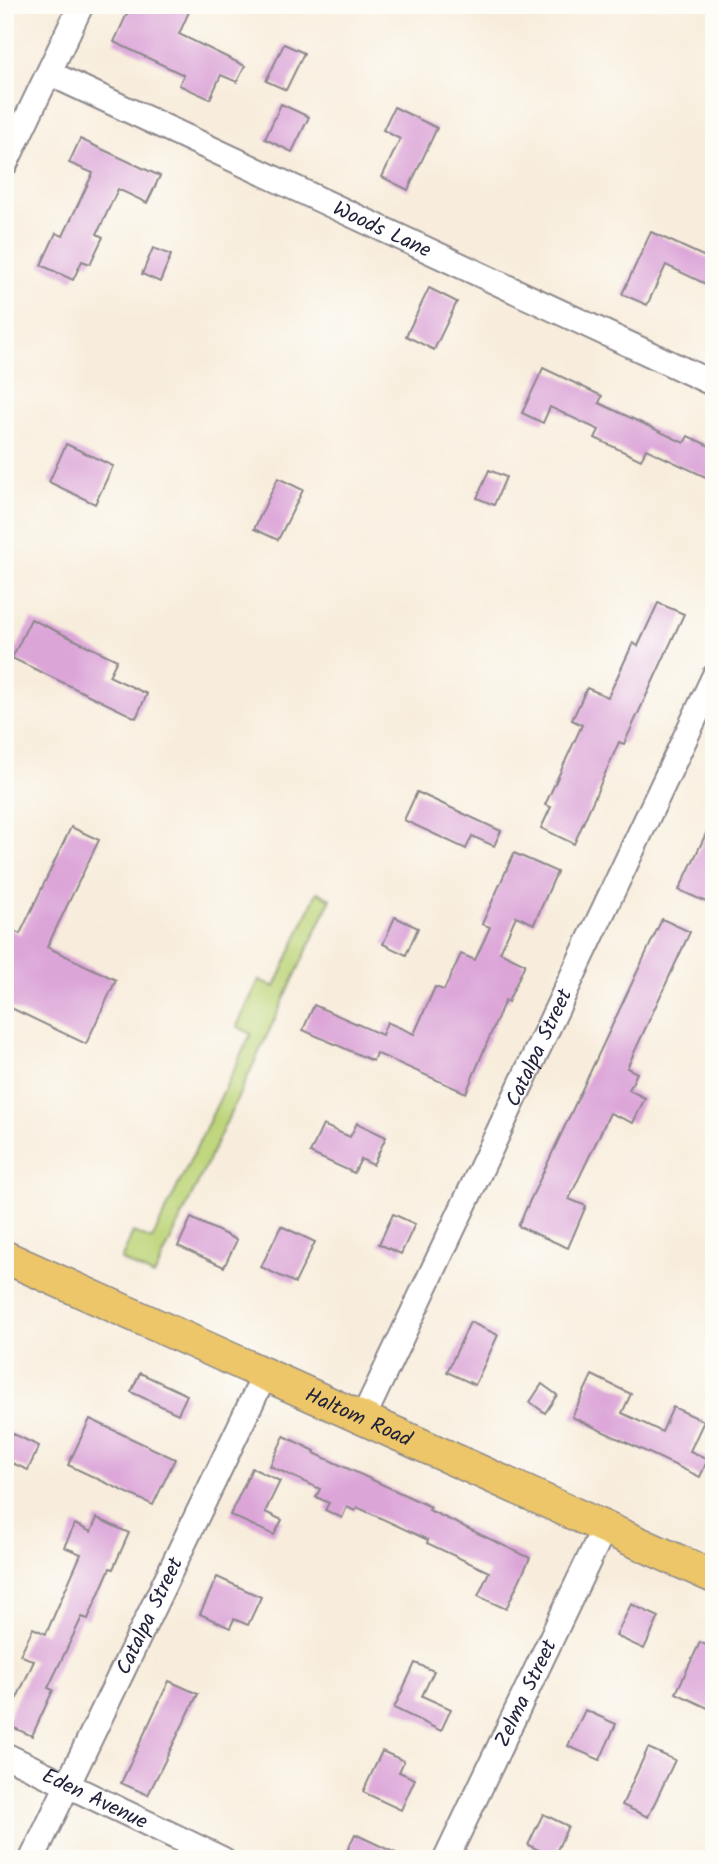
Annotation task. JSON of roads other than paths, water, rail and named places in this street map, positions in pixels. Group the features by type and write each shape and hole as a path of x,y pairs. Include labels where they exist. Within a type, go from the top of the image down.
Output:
{"main road":[{"name":"Haltom Road","path":"5,1257 714,1577"}],"street":[{"path":"5,163 81,5"},
{"name":"Woods Lane","path":"49,73 714,384"},
{"name":"Catalpa Street","path":"363,1418 714,677"},
{"name":"Catalpa Street","path":"32,1859 265,1374"},
{"name":"Zelma Street","path":"446,1859 605,1526"},
{"name":"Eden Avenue","path":"5,1755 222,1859"}]}
